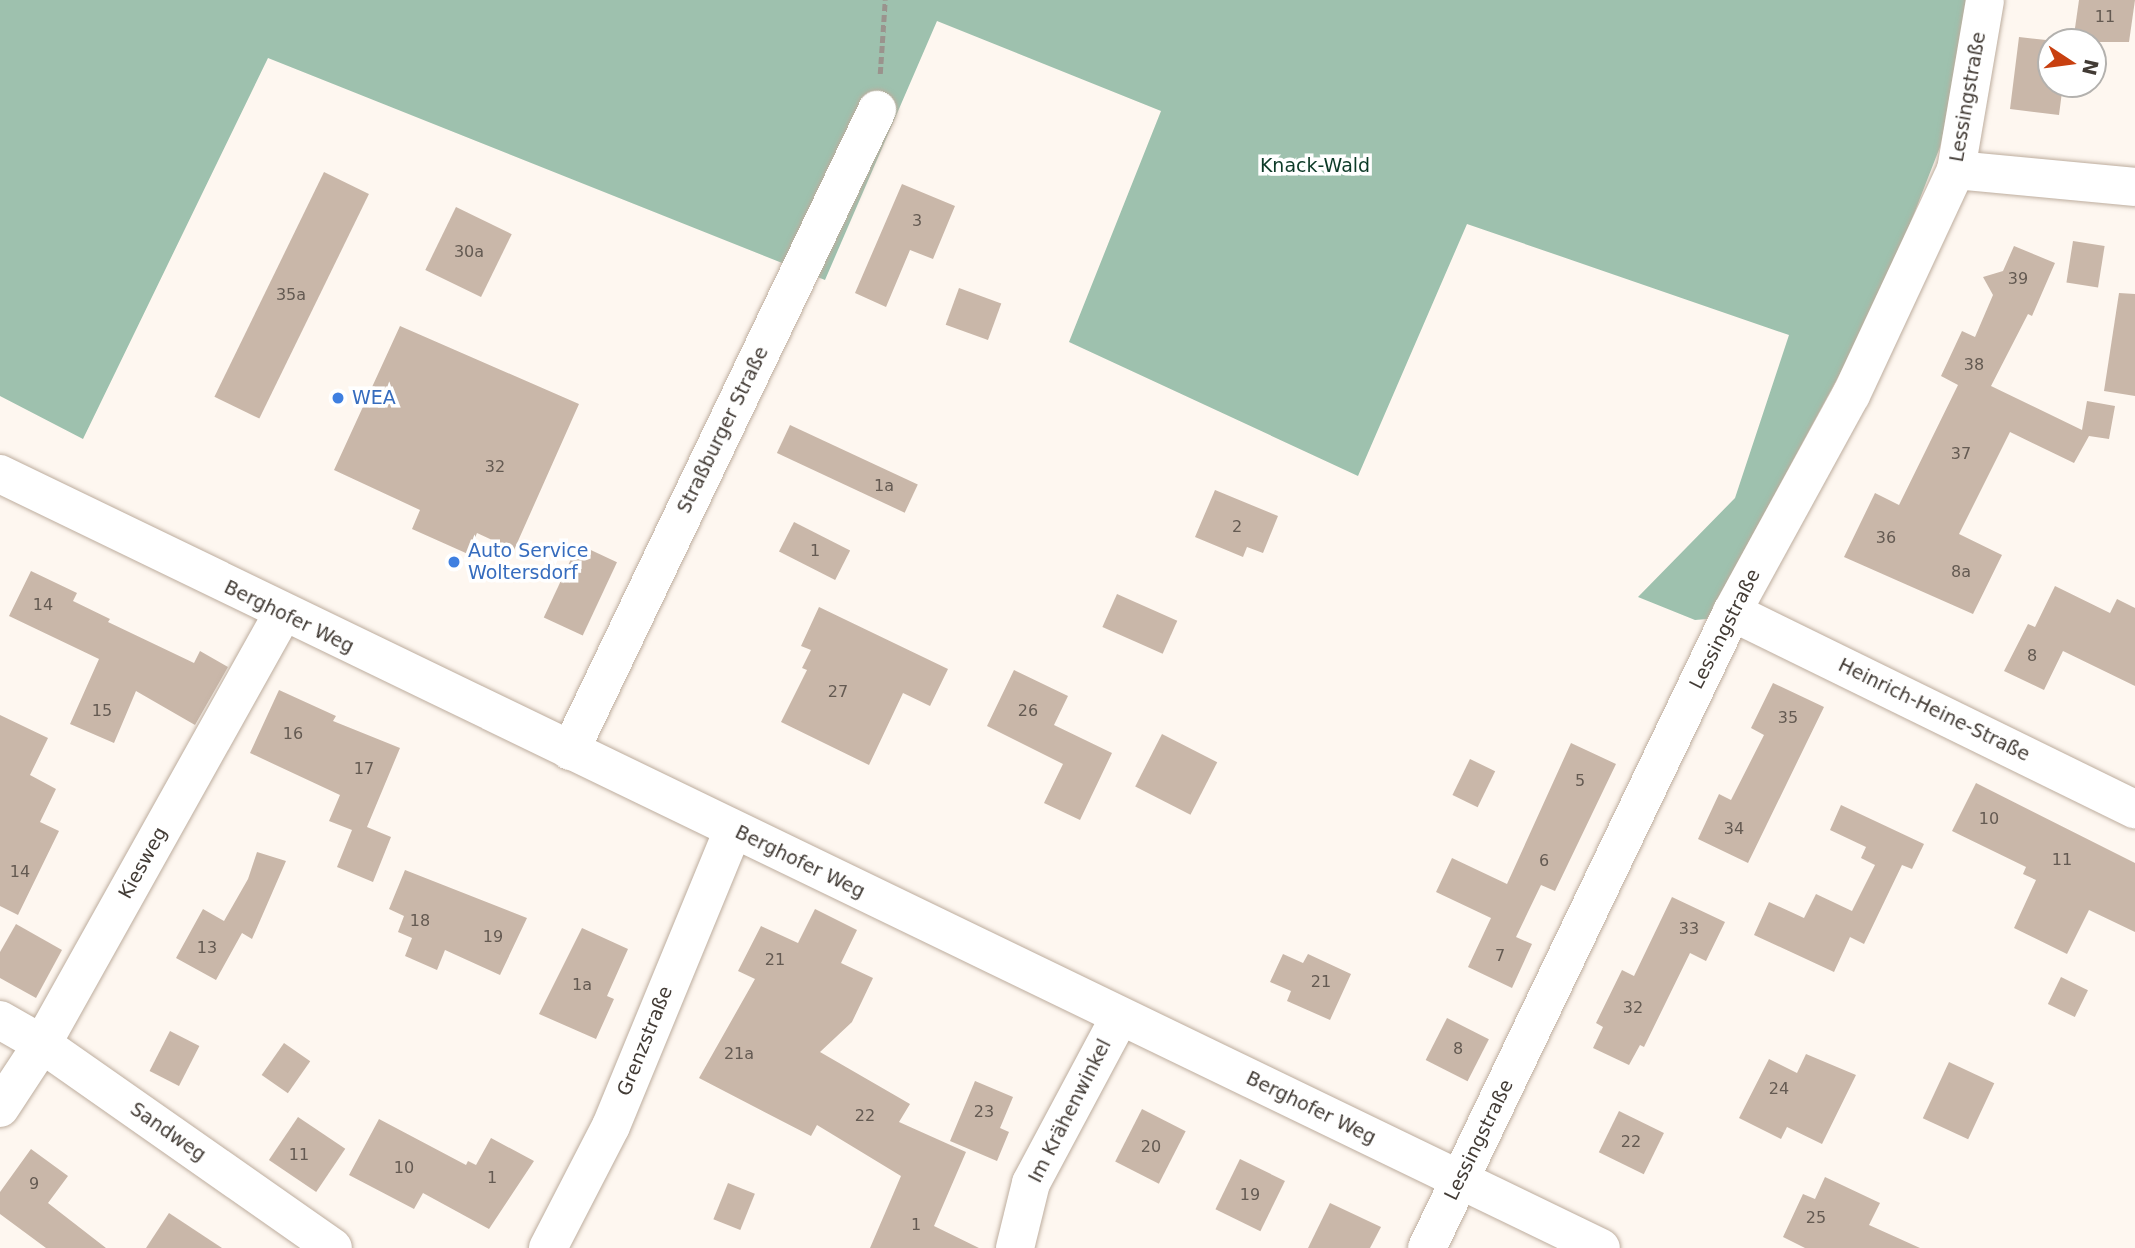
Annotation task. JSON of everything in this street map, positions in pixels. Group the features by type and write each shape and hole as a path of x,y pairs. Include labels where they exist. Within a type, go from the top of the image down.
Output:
{"street":[{"name":"Lessingstraße","path":"1427,1248 1732,611 1851,394 1956,170 1985,0"},
{"name":"Straßburger Straße","path":"570,751 877,110"},
{"path":"1956,170 2135,187"},
{"name":"Berghofer Weg","path":"0,474 282,614 1601,1248"},
{"name":"Heinrich-Heine-Straße","path":"1732,611 2135,809"},
{"name":"Kiesweg","path":"0,1108 42,1044 282,614"},
{"name":"Grenzstraße","path":"548,1248 611,1126 733,830"},
{"name":"Im Krähenwinkel","path":"1015,1248 1031,1184 1120,1016"},
{"name":"Sandweg","path":"0,1020 42,1044 333,1248"}],"path":[{"path":"877,110 885,0"}],"green space":[{"name":"Knack-Wald","path":"0,0 1973,0 1940,147 1882,296 1707,619 1695,620 1638,597 1735,498 1789,335 1467,224 1358,476 1069,342 1161,111 937,21 825,280 268,58 83,439 0,396"}],"building":[{"path":"2079,0 2135,0 2129,42 2107,42 2107,28 2075,28"},
{"path":"2019,37 2037,39 2037,98 2061,98 2059,115 2010,109"},
{"path":"324,172 369,194 259,419 214,397"},
{"path":"902,184 955,206 933,259 910,250 886,307 855,293"},
{"path":"456,207 512,234 481,297 425,270"},
{"path":"2073,241 2105,246 2098,287 2066,282"},
{"path":"2014,246 2055,263 2032,316 2028,314 1991,386 2082,430 2087,401 2115,406 2109,439 2089,436 2074,463 2010,432 1959,534 2002,555 1973,614 1844,557 1875,493 1899,505 1958,385 1941,376 1962,331 1975,337 1993,295 1983,277 2003,271"},
{"path":"959,288 1001,303 988,340 946,325"},
{"path":"2119,293 2135,294 2135,396 2104,391"},
{"path":"400,326 579,404 514,550 477,533 468,554 412,529 420,510 334,470"},
{"path":"790,425 918,485 905,513 777,453"},
{"path":"1215,490 1278,516 1263,553 1247,547 1243,557 1195,537"},
{"path":"794,522 850,551 835,580 779,551"},
{"path":"578,544 617,562 583,636 544,617"},
{"path":"31,571 77,593 73,601 110,619 108,622 194,663 200,651 228,667 195,725 136,691 114,743 70,724 99,659 9,616"},
{"path":"2055,586 2110,613 2117,599 2135,608 2135,686 2063,651 2044,690 2004,671 2028,624 2035,627"},
{"path":"1117,594 1177,621 1163,654 1102,627"},
{"path":"819,607 948,669 930,706 903,693 869,765 781,722 807,670 802,668 811,650 801,646"},
{"path":"1014,670 1068,696 1054,725 1112,753 1080,820 1044,803 1063,764 987,726"},
{"path":"1773,683 1824,707 1748,863 1698,839 1719,794 1731,800 1764,735 1751,728"},
{"path":"279,690 336,716 333,721 400,748 367,827 391,837 373,882 337,867 352,830 329,821 340,795 250,753"},
{"path":"0,715 48,738 30,775 56,789 40,822 59,831 18,915 0,906"},
{"path":"1162,734 1217,762 1190,815 1135,787"},
{"path":"1571,743 1616,764 1555,891 1541,885 1516,937 1532,944 1512,988 1468,967 1491,918 1436,892 1452,858 1507,884"},
{"path":"1470,759 1495,771 1478,807 1452,795"},
{"path":"1976,783 2135,863 2135,932 2089,910 2067,954 2014,928 2036,880 2023,874 2026,867 1952,831"},
{"path":"1841,805 1924,844 1912,869 1902,865 1864,944 1850,937 1834,972 1754,935 1769,902 1804,918 1816,894 1852,911 1875,865 1861,858 1866,847 1830,830"},
{"path":"257,852 286,861 252,939 242,933 216,980 176,958 203,909 224,921 248,879"},
{"path":"405,870 527,918 500,975 445,950 437,970 405,956 412,938 398,932 404,916 389,909"},
{"path":"1672,897 1725,922 1706,961 1690,953 1644,1047 1640,1045 1629,1065 1593,1048 1603,1027 1596,1023 1622,970 1634,976"},
{"path":"815,909 857,930 841,963 873,978 852,1022 820,1052 910,1104 899,1122 966,1152 934,1226 979,1248 870,1248 901,1176 817,1125 811,1136 699,1078 755,979 738,971 761,926 798,943"},
{"path":"16,924 62,950 36,998 0,978 0,952"},
{"path":"582,928 628,949 607,996 614,999 596,1039 539,1014"},
{"path":"1283,954 1303,963 1308,954 1351,974 1330,1020 1287,1001 1291,991 1270,982"},
{"path":"2061,977 2088,990 2075,1017 2048,1004"},
{"path":"1447,1018 1489,1039 1468,1081 1426,1060"},
{"path":"170,1031 199,1046 179,1086 150,1071"},
{"path":"284,1043 310,1061 288,1093 262,1075"},
{"path":"1806,1054 1856,1075 1822,1144 1787,1127 1781,1139 1739,1118 1769,1059 1797,1073"},
{"path":"1949,1062 1994,1083 1968,1139 1923,1118"},
{"path":"975,1081 1013,1097 1000,1128 1009,1132 997,1161 950,1141"},
{"path":"1142,1109 1186,1131 1159,1184 1115,1162"},
{"path":"1619,1111 1664,1133 1644,1174 1599,1152"},
{"path":"298,1117 345,1149 316,1192 269,1160"},
{"path":"379,1119 466,1165 468,1161 476,1165 491,1138 534,1161 489,1229 423,1193 414,1209 349,1175"},
{"path":"31,1149 68,1176 48,1203 106,1248 46,1248 0,1214 0,1192"},
{"path":"1240,1159 1285,1181 1260,1231 1215,1209"},
{"path":"1825,1177 1880,1203 1869,1225 1920,1248 1805,1248 1783,1237 1803,1194 1815,1199"},
{"path":"728,1183 755,1194 740,1230 713,1219"},
{"path":"1330,1203 1381,1227 1370,1248 1308,1248"},
{"path":"169,1213 222,1248 146,1248"}],"place":[{"name":"WEA","path":"338,398"},
{"name":"Auto Service Woltersdorf","path":"454,562"}]}
